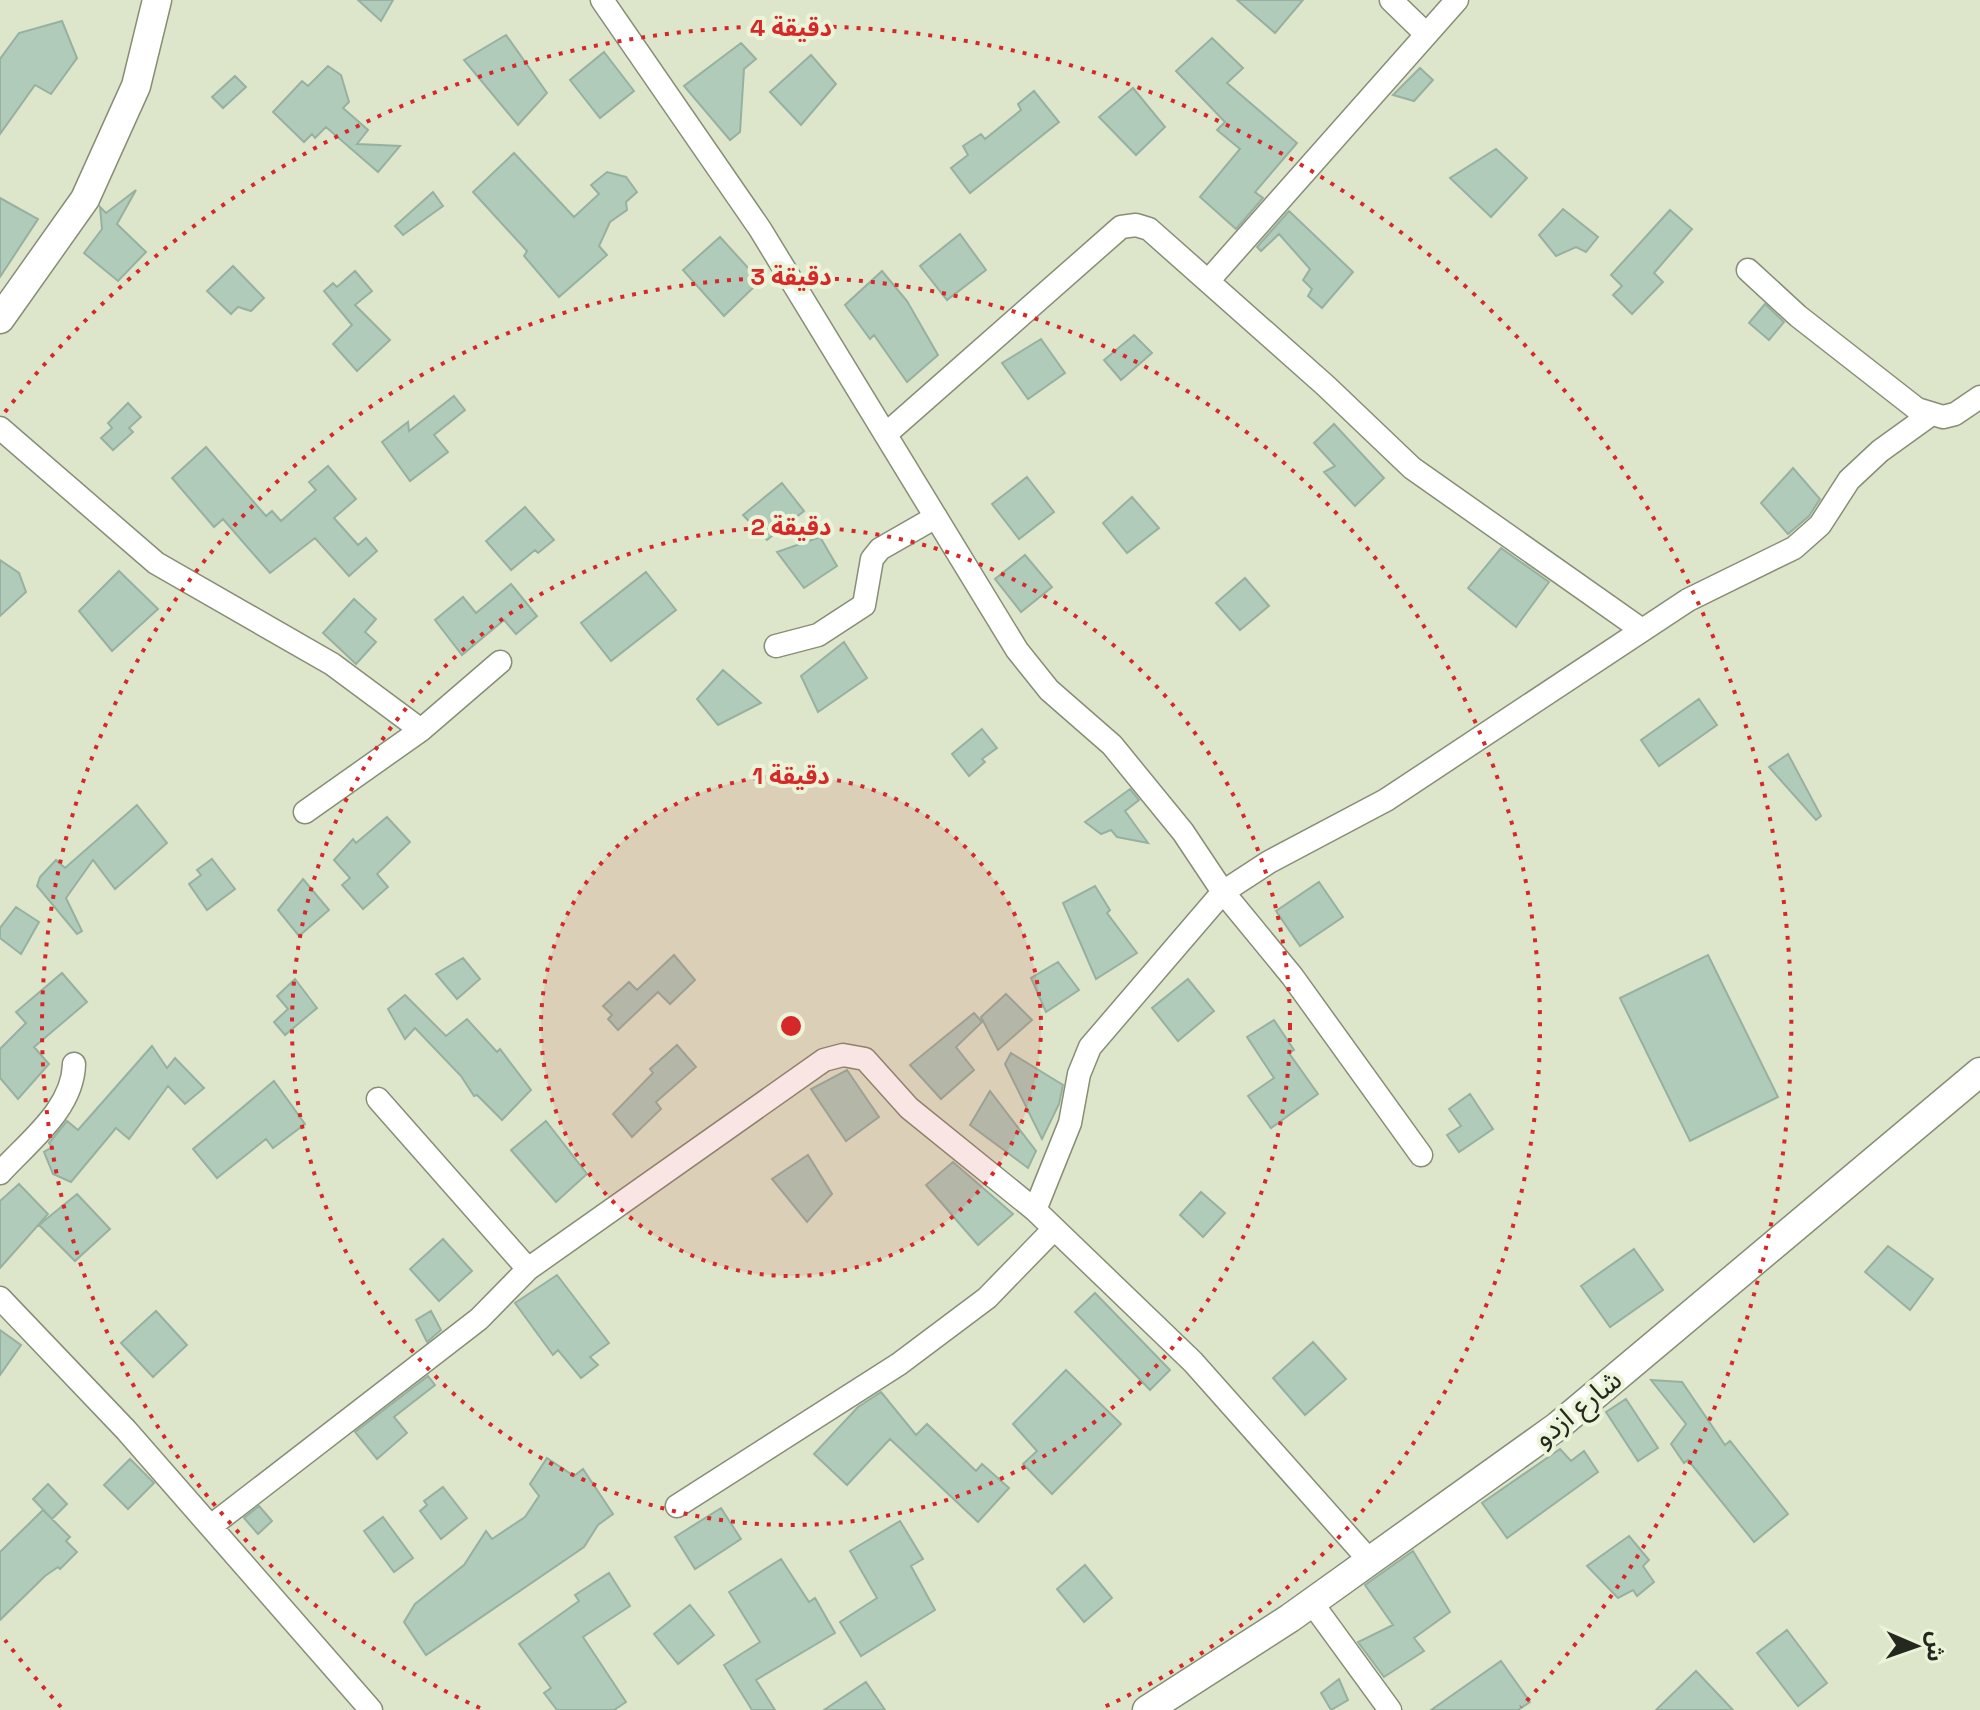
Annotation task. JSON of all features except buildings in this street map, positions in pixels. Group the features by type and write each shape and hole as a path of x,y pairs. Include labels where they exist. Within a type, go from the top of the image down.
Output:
{"street":[{"path":"0,319 85,199 136,86 157,0"},
{"path":"602,0 760,229 1017,650 1049,690 1112,745 1183,832 1223,892 1292,976 1421,1155"},
{"path":"1391,0 1426,34"},
{"path":"1209,280 1457,0"},
{"path":"886,434 1121,227 1136,225 1149,229 1209,280 1412,468 1574,579 1642,630"},
{"path":"1748,270 1798,316 1930,415"},
{"path":"1035,1210 1070,1123 1079,1074 1090,1047 1223,892 1269,862 1386,800 1688,600 1794,548 1820,525 1849,480 1880,451 1930,415 1955,414 1980,397"},
{"path":"0,428 156,563 332,664 421,730"},
{"path":"776,646 818,635 864,605 872,559 880,549 936,517"},
{"path":"305,812 421,730 500,662"},
{"path":"211,1526 479,1319 528,1269 824,1060 843,1055 865,1059 909,1108 1035,1210 1193,1362 1370,1561"},
{"path":"0,1173 67,1100 74,1082 74,1064"},
{"name":"شارع ازدو","path":"1147,1710 1312,1603 1558,1426 1980,1072"},
{"path":"378,1099 528,1269"},
{"path":"677,1506 899,1364 987,1298 1054,1229"},
{"path":"0,1298 211,1526 371,1710"},
{"path":"1312,1603 1390,1710"}]}
